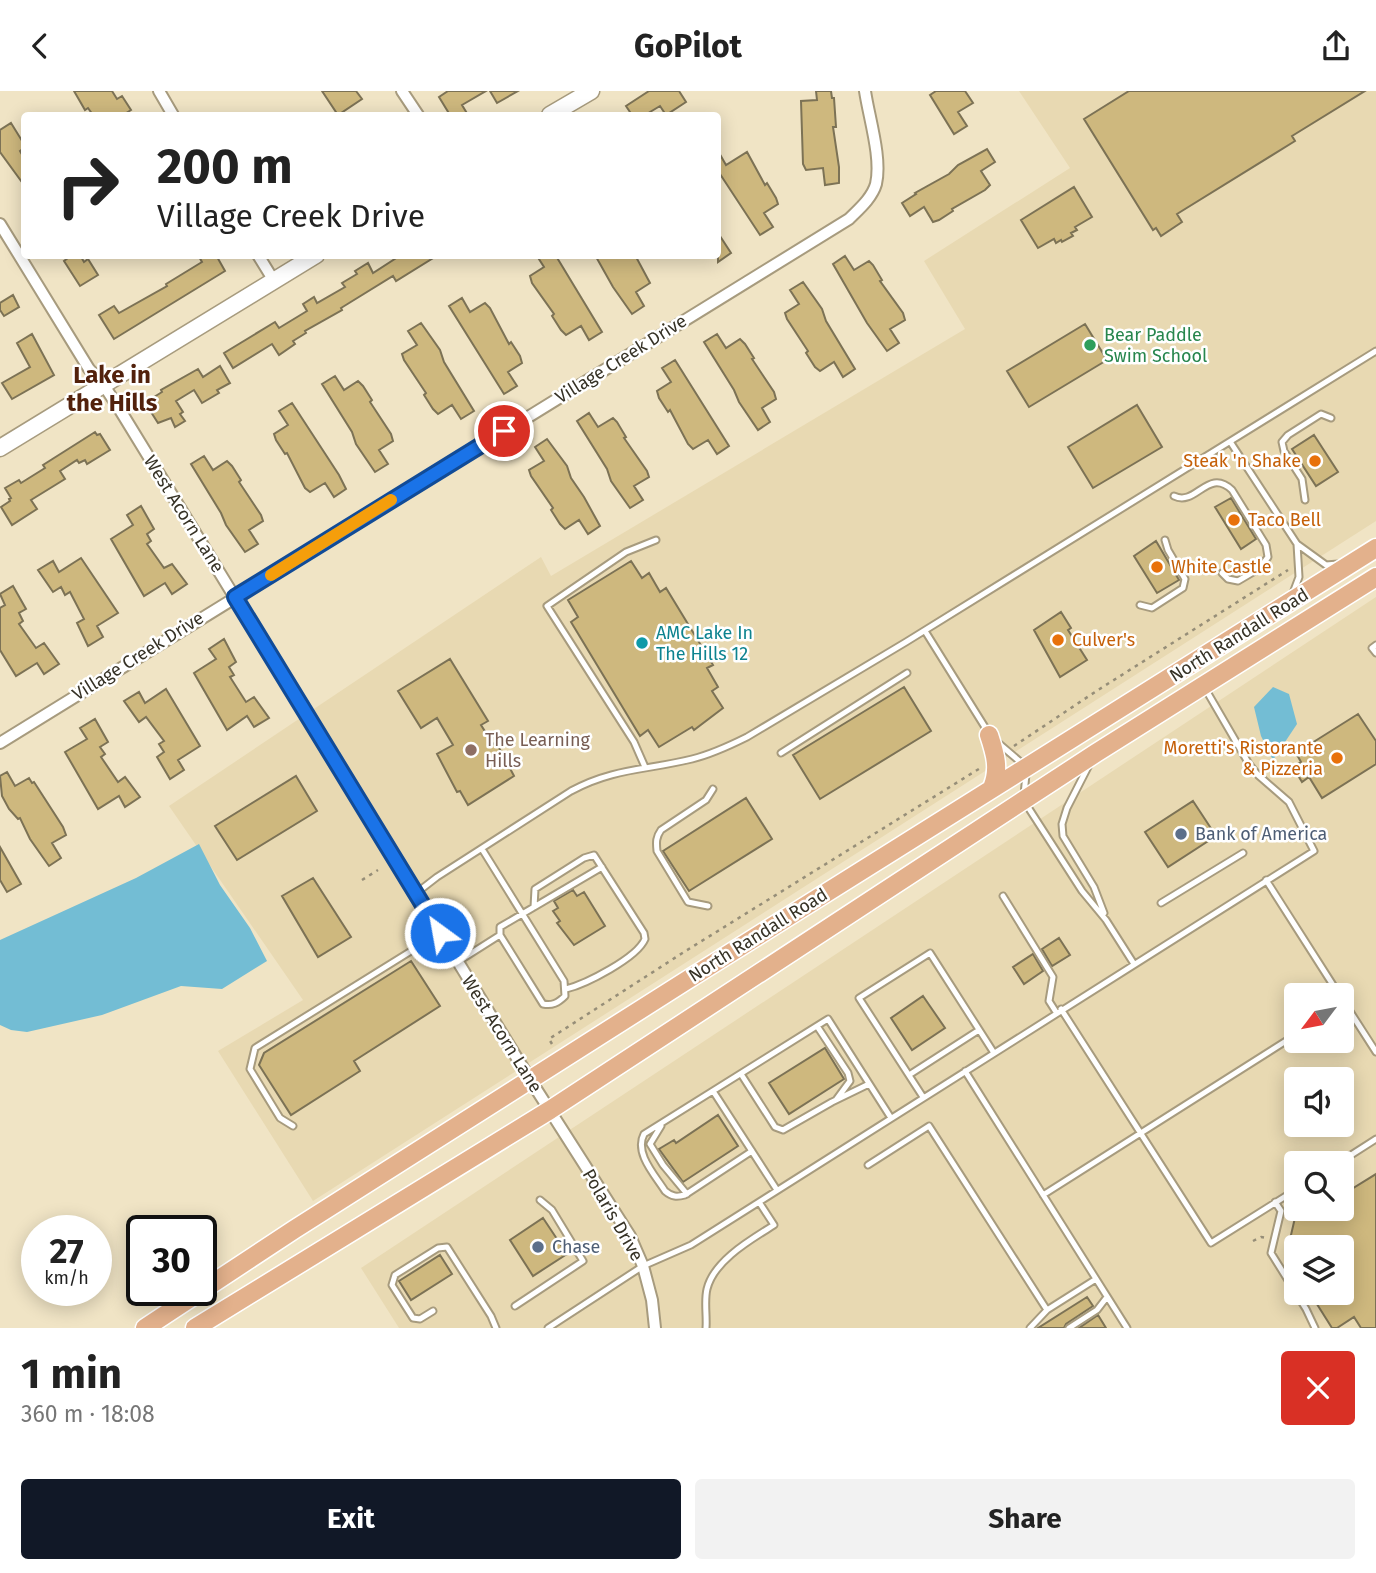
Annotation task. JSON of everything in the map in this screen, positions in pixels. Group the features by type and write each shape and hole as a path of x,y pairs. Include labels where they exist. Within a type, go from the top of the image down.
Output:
{"main road":[{"name":"North Randall Road","path":"145,1328 295,1229 1376,548"},
{"name":"North Randall Road","path":"195,1328 550,1110 1023,800 1376,577"},
{"path":"989,735 1001,754 992,788"}],"street":[{"path":"159,91 171,112"},
{"path":"402,91 416,112"},
{"path":"555,112 591,91"},
{"name":"Village Creek Drive","path":"0,743 849,219 865,203 876,186 878,165 865,91"},
{"name":"West Acorn Lane","path":"0,224 21,258"},
{"name":"West Acorn Lane","path":"21,259 89,369 103,384 550,1110"},
{"path":"260,259 274,281"},
{"path":"0,448 310,259"},
{"name":"Polaris Drive","path":"550,1110 630,1236 643,1266 652,1300 654,1328"}],"lane":[{"path":"415,894 437,877 594,779 693,759 723,750 925,631 1376,351"},
{"path":"1305,500 1302,479 1282,442 1288,435 1321,414 1331,418"},
{"path":"1231,443 1297,544 1326,565 1352,563"},
{"path":"1174,496 1186,499 1208,485 1224,484 1232,490 1266,545 1268,557 1260,568 1238,580 1228,579 1222,573"},
{"path":"645,767 634,742 547,606 626,552 656,540"},
{"path":"1139,605 1152,608 1183,588 1185,579 1165,540"},
{"path":"1290,603 1299,577 1297,544"},
{"path":"925,631 989,735"},
{"path":"1376,645 1372,647 1376,653"},
{"path":"781,753 907,673"},
{"path":"548,1328 643,1266 691,1245 1314,851 1289,802 1254,769 1203,686"},
{"path":"1096,753 1067,808 1062,824 1063,836 1094,887 1106,920"},
{"path":"1001,754 1026,767 1023,800 1082,891 1106,920 1135,964"},
{"path":"708,906 688,902 657,851 656,844 661,830 706,800 713,789"},
{"path":"482,849 522,914 564,981 565,996 556,1003 543,1004 499,935 500,927 522,914 534,907 603,867"},
{"path":"1161,903 1243,853"},
{"path":"534,907 535,889 584,858 594,855 641,927 645,939 637,951 580,985 566,989"},
{"path":"1266,880 1332,983"},
{"path":"1003,896 1053,977 1049,1001 1059,1011 1211,1243 1284,1197"},
{"path":"293,1126 280,1118 250,1069 255,1048 440,933"},
{"path":"458,961 499,935"},
{"path":"923,1097 859,998 930,953 994,1053"},
{"path":"1354,1018 1376,1052"},
{"path":"752,1151 687,1194 678,1197 665,1191 640,1150 643,1135 828,1019 891,1118"},
{"path":"817,1026 850,1080 836,1100"},
{"path":"909,1075 979,1030"},
{"path":"1043,1195 1284,1042"},
{"path":"965,1071 1127,1328"},
{"path":"741,1074 775,1126 780,1129 788,1129 869,1084"},
{"path":"713,1091 777,1190"},
{"path":"671,1117 656,1131 650,1144 687,1194"},
{"path":"868,1165 929,1126 1047,1310"},
{"path":"1354,1153 1376,1139"},
{"path":"515,1306 583,1261 552,1210 540,1200"},
{"path":"706,1328 706,1291 709,1282 732,1253 774,1225 759,1202"},
{"path":"1275,1202 1281,1211 1270,1253 1315,1328"},
{"path":"433,1311 420,1319 412,1318 392,1285 395,1275 438,1248 447,1247 496,1328"},
{"path":"1030,1328 1047,1310 1096,1279"},
{"path":"1069,1328 1097,1310 1108,1297"}],"path":[{"path":"552,1044 549,1039 684,952 1001,754 1288,570"},
{"path":"362,880 379,870"},
{"path":"1253,1241 1261,1237 1267,1238"}],"shaded area":[{"path":"1019,91 1376,91 1376,521 313,1201 218,1051 303,1000 169,806 541,557 551,576 965,329 924,261 1070,168"},
{"path":"1376,597 1376,1328 399,1328 361,1268"}],"water":[{"path":"1273,687 1289,694 1297,724 1273,760 1261,736 1254,707"},
{"path":"199,844 220,885 250,928 267,961 222,989 181,986 102,1015 27,1032 0,1025 0,940 136,878"}],"building":[{"path":"74,91 112,91 117,99 122,96 131,110 91,112 88,108 85,110"},
{"path":"322,91 356,91 362,99 342,112 336,112"},
{"path":"448,91 486,91 462,105 466,112 448,112 439,97"},
{"path":"490,91 518,91 497,103"},
{"path":"649,91 679,91 686,102 671,112 664,112 660,106 650,112 630,112 626,106"},
{"path":"816,91 831,91 834,98 836,127 833,127 839,183 825,185 823,168 806,170 803,164 801,101 817,100"},
{"path":"936,91 965,91 973,103 958,112 967,126 954,134 930,95"},
{"path":"1129,91 1365,91 1292,136 1295,141 1177,214 1182,222 1161,236 1156,228 1153,230 1084,119"},
{"path":"11,123 21,139 21,181 0,152 0,130"},
{"path":"987,149 995,162 981,171 990,185 985,190 952,209 953,211 939,220 933,222 924,207 910,216 902,203"},
{"path":"747,152 765,185 767,183 776,198 778,204 764,213 773,227 760,235 721,176 721,156 726,165"},
{"path":"1074,187 1092,217 1075,227 1077,230 1071,233 1073,236 1056,243 1054,239 1038,248 1021,220"},
{"path":"721,238 731,253 718,262 718,259 721,259"},
{"path":"845,256 854,270 869,261 903,313 905,320 890,329 899,343 887,351 867,323 833,264"},
{"path":"82,259 84,262 88,259 98,275 80,286 64,261"},
{"path":"200,259 218,259 225,271 114,339 99,315 114,306 119,313 167,286 166,284 202,262"},
{"path":"395,259 432,259 396,281 393,276 341,308 342,310 305,331 306,333 293,341 295,344 279,355 272,344 233,368 224,353 275,322 279,328 307,311 303,304 314,297 317,303 345,287 342,283 368,263 373,273"},
{"path":"539,259 558,259 602,332 589,340 581,326 566,335 561,330 530,276 544,267"},
{"path":"597,259 637,259 650,283 636,292 644,306 632,314"},
{"path":"803,282 822,309 826,321 855,369 843,377 834,362 820,371 815,367 787,319 785,313 799,304 790,290"},
{"path":"13,295 19,307 4,316 0,303"},
{"path":"462,298 470,312 485,303 490,308 509,344 511,342 520,356 522,363 508,372 517,386 504,394 449,306"},
{"path":"421,323 440,350 444,362 474,411 461,419 452,405 438,414 433,409 424,395 426,393 404,360 402,354 417,345 408,331"},
{"name":"Bear Paddle Swim School","path":"1085,324 1107,360 1029,407 1007,371"},
{"path":"32,334 54,375 12,399 2,383 30,367 17,343"},
{"path":"717,334 726,348 740,339 745,344 774,392 776,399 762,408 770,422 758,430 704,342"},
{"path":"675,360 729,446 717,454 708,440 693,449 670,410 668,412 659,398 657,391 671,382 662,368"},
{"path":"220,366 230,383 202,403 194,390 176,401 185,421 175,427 171,418 158,423 151,412 154,397 162,392 161,390 198,369 203,377"},
{"path":"335,376 344,390 358,381 363,386 391,434 393,441 379,450 388,464 375,472 322,384"},
{"path":"292,403 346,489 334,497 325,483 310,492 305,488 287,453 285,454 276,440 274,434 288,425 279,411"},
{"path":"1137,405 1162,447 1093,488 1068,447"},
{"path":"589,413 598,427 613,418 617,422 626,437 624,438 647,471 649,477 634,486 643,500 630,508 611,481 607,469 577,421"},
{"path":"95,432 100,434 110,450 87,464 85,460 79,463 77,460 60,471 65,479 31,500 37,509 12,525 1,507 11,498 5,488 19,480 21,483 45,468 43,465"},
{"name":"Steak 'n Shake","path":"1314,435 1338,472 1316,486 1292,449"},
{"path":"547,439 567,466 571,478 600,526 588,534 579,520 565,529 560,524 551,510 553,508 531,476 529,470 544,461 535,447"},
{"path":"204,456 213,470 227,461 232,466 241,480 239,482 261,515 263,521 249,530 258,544 245,552 191,464"},
{"name":"Taco Bell","path":"1231,498 1256,539 1241,549 1215,507"},
{"path":"141,506 154,529 147,534 151,541 147,544 164,568 172,564 187,584 172,594 165,583 144,596 111,539 133,525 127,515"},
{"name":"White Castle","path":"1156,541 1179,580 1157,593 1134,556"},
{"path":"81,558 118,613 97,626 103,637 88,646 77,623 84,619 70,592 65,595 61,587 53,592 38,570 53,561 59,572"},
{"name":"AMC Lake In The Hills 12","path":"631,561 642,578 649,573 660,592 666,588 713,665 707,668 718,687 712,691 723,708 694,730 692,727 659,747 648,730 640,736 571,622 578,617 568,600"},
{"path":"13,586 26,609 19,613 23,621 19,624 36,648 44,643 59,664 44,674 37,663 16,676 0,650 0,608 5,605 0,594"},
{"name":"Culver's","path":"1061,612 1071,628 1068,630 1087,660 1060,677 1034,630"},
{"path":"224,639 236,662 229,667 234,675 230,677 246,702 254,697 269,718 254,727 247,716 227,730 194,673 216,659 209,649"},
{"path":"450,659 488,721 481,725 493,744 496,742 514,776 468,805 460,791 457,792 437,754 453,745 437,718 421,728 398,691"},
{"path":"904,687 931,731 820,799 793,755"},
{"path":"166,689 200,746 178,760 184,770 170,779 157,757 164,752 159,744 164,741 146,717 139,722 124,701 139,692 145,703"},
{"name":"Moretti's Ristorante & Pizzeria","path":"1358,714 1376,741 1376,764 1322,798 1309,777 1302,782 1293,767 1301,762 1296,753"},
{"path":"95,719 108,742 100,747 105,754 101,757 118,782 125,777 140,797 125,807 119,796 98,809 65,752 87,739 80,728"},
{"path":"7,772 15,786 29,778 34,782 63,827 66,835 52,843 61,858 49,866 30,839 20,818 9,809 2,796 0,776"},
{"path":"296,776 317,811 237,860 215,826"},
{"path":"746,798 772,839 689,891 663,851"},
{"name":"Bank of America","path":"1193,801 1216,836 1168,867 1145,832"},
{"path":"0,847 21,884 7,892 0,880"},
{"path":"313,878 351,937 318,957 282,896"},
{"path":"573,890 577,896 584,892 605,926 574,945 557,923 560,921 553,911 558,908 554,901"},
{"path":"1059,938 1070,955 1052,966 1042,949"},
{"path":"1033,954 1043,971 1024,984 1013,967"},
{"path":"411,961 440,1006 354,1061 360,1071 291,1115 259,1065 264,1053"},
{"path":"923,996 945,1028 912,1050 891,1018"},
{"path":"825,1048 844,1079 789,1114 769,1083"},
{"path":"718,1115 738,1146 683,1182 659,1149 674,1140 676,1143"},
{"path":"1376,1174 1376,1328 1361,1328 1354,1317 1337,1328 1332,1328 1318,1305 1354,1305 1354,1235 1291,1235 1294,1221 1354,1221 1354,1188"},
{"name":"Chase","path":"543,1218 567,1254 533,1276 510,1240"},
{"path":"440,1255 452,1274 411,1300 399,1281"},
{"path":"1087,1297 1093,1306 1064,1328 1038,1328"},
{"path":"1098,1315 1106,1328 1079,1328"}],"slow traffic":[{"path":"271,575 391,500"}],"place":[{"name":"Bear Paddle Swim School","path":"1090,345"},
{"name":"Steak 'n Shake","path":"1315,461"},
{"name":"Taco Bell","path":"1234,520"},
{"name":"White Castle","path":"1157,567"},
{"name":"Culver's","path":"1058,640"},
{"name":"AMC Lake In The Hills 12","path":"642,643"},
{"name":"The Learning Hills","path":"471,750"},
{"name":"Moretti's Ristorante & Pizzeria","path":"1337,758"},
{"name":"Bank of America","path":"1181,834"},
{"name":"Chase","path":"538,1247"}],"district":[{"name":"Lake in the Hills","path":"112,389"}],"route":[{"path":"440,933 235,597 504,431"}]}
